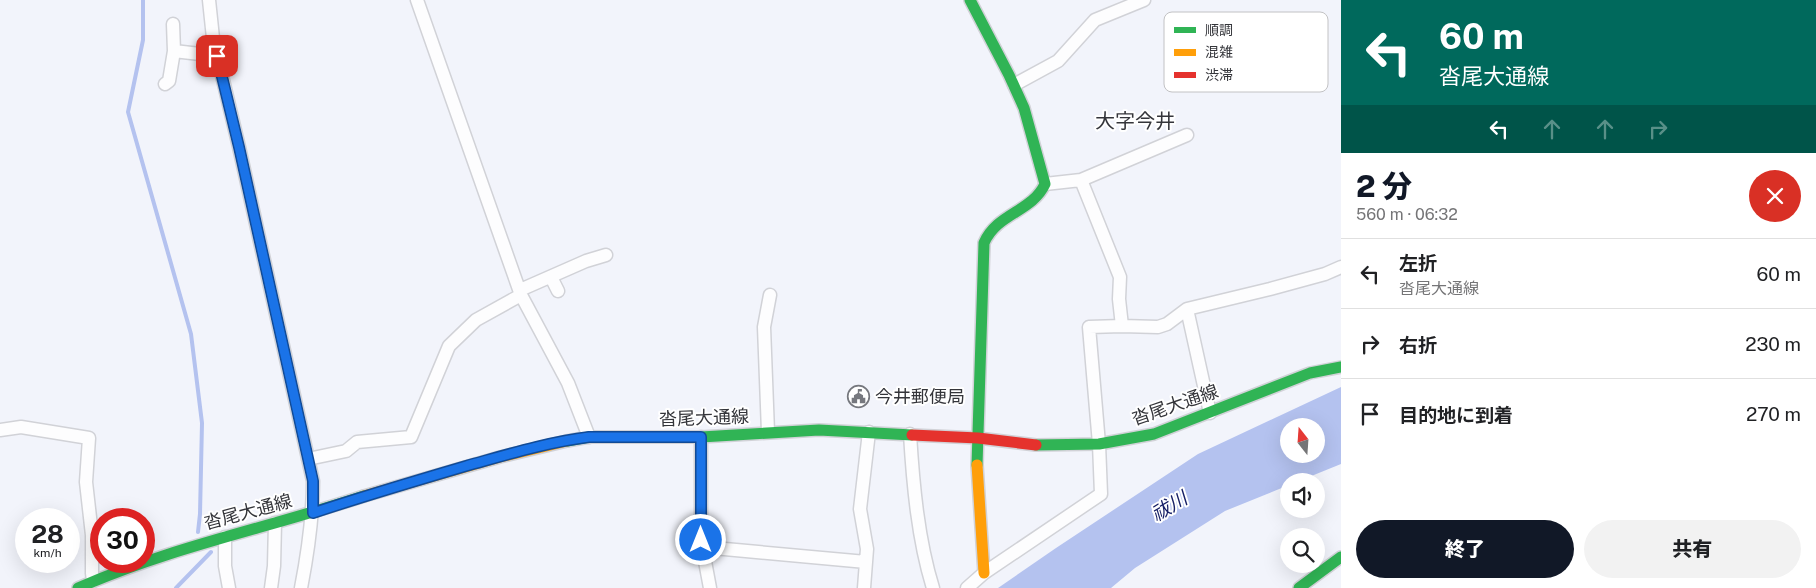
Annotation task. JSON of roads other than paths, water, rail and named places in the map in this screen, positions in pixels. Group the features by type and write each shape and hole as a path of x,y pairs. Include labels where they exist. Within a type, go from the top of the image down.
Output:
{"main road":[{"path":"970,0 1024,108 1045,184 1037,198 997,223 986,236 984,243 976,457 984,573"},
{"name":"沓尾大通線","path":"78,588 191,546 313,513 500,457 575,439 589,437 701,437 819,430 978,438 1038,445 1099,444 1154,434 1310,373 1341,367"},
{"path":"1299,588 1341,557"}],"street":[{"path":"209,0 213,38 313,481 313,513 301,588"},
{"path":"417,0 520,293 568,383 589,437"},
{"path":"1014,85 1058,61 1095,20 1144,0"},
{"path":"166,84 169,81 174,51 173,24"},
{"path":"174,51 217,56"},
{"path":"1045,184 1081,180 1187,135"},
{"path":"1081,180 1120,277 1122,326"},
{"path":"308,459 346,451 357,442 411,437 449,346 476,320 520,293 586,261 606,255"},
{"path":"967,588 984,573 1101,494 1099,444 1089,327 1158,327 1167,324 1186,309 1325,274 1341,266"},
{"path":"551,278 558,291"},
{"path":"768,432 764,327 770,295"},
{"path":"1186,309 1210,413"},
{"path":"0,430 21,428 89,438 86,482 92,535 92,573 94,581"},
{"path":"864,588 867,549 860,509 869,432"},
{"path":"910,434 913,482 928,572 933,588"},
{"path":"701,437 701,540 710,588"},
{"path":"271,588 274,566 275,523"},
{"path":"225,537 225,566 229,588"},
{"path":"703,547 866,562"}],"water":[{"name":"祓川","path":"1341,387 1341,464 1319,473 1280,473 1280,489 1225,511 1135,568 1111,588 998,588 1198,454"}],"waterway":[{"path":"143,0 143,40 128,112 191,334 202,423 198,532"},
{"path":"176,588 211,552"}],"place":[{"name":"今井郵便局","path":"859,397"}],"district":[{"name":"大字今井","path":"1135,121"}]}
